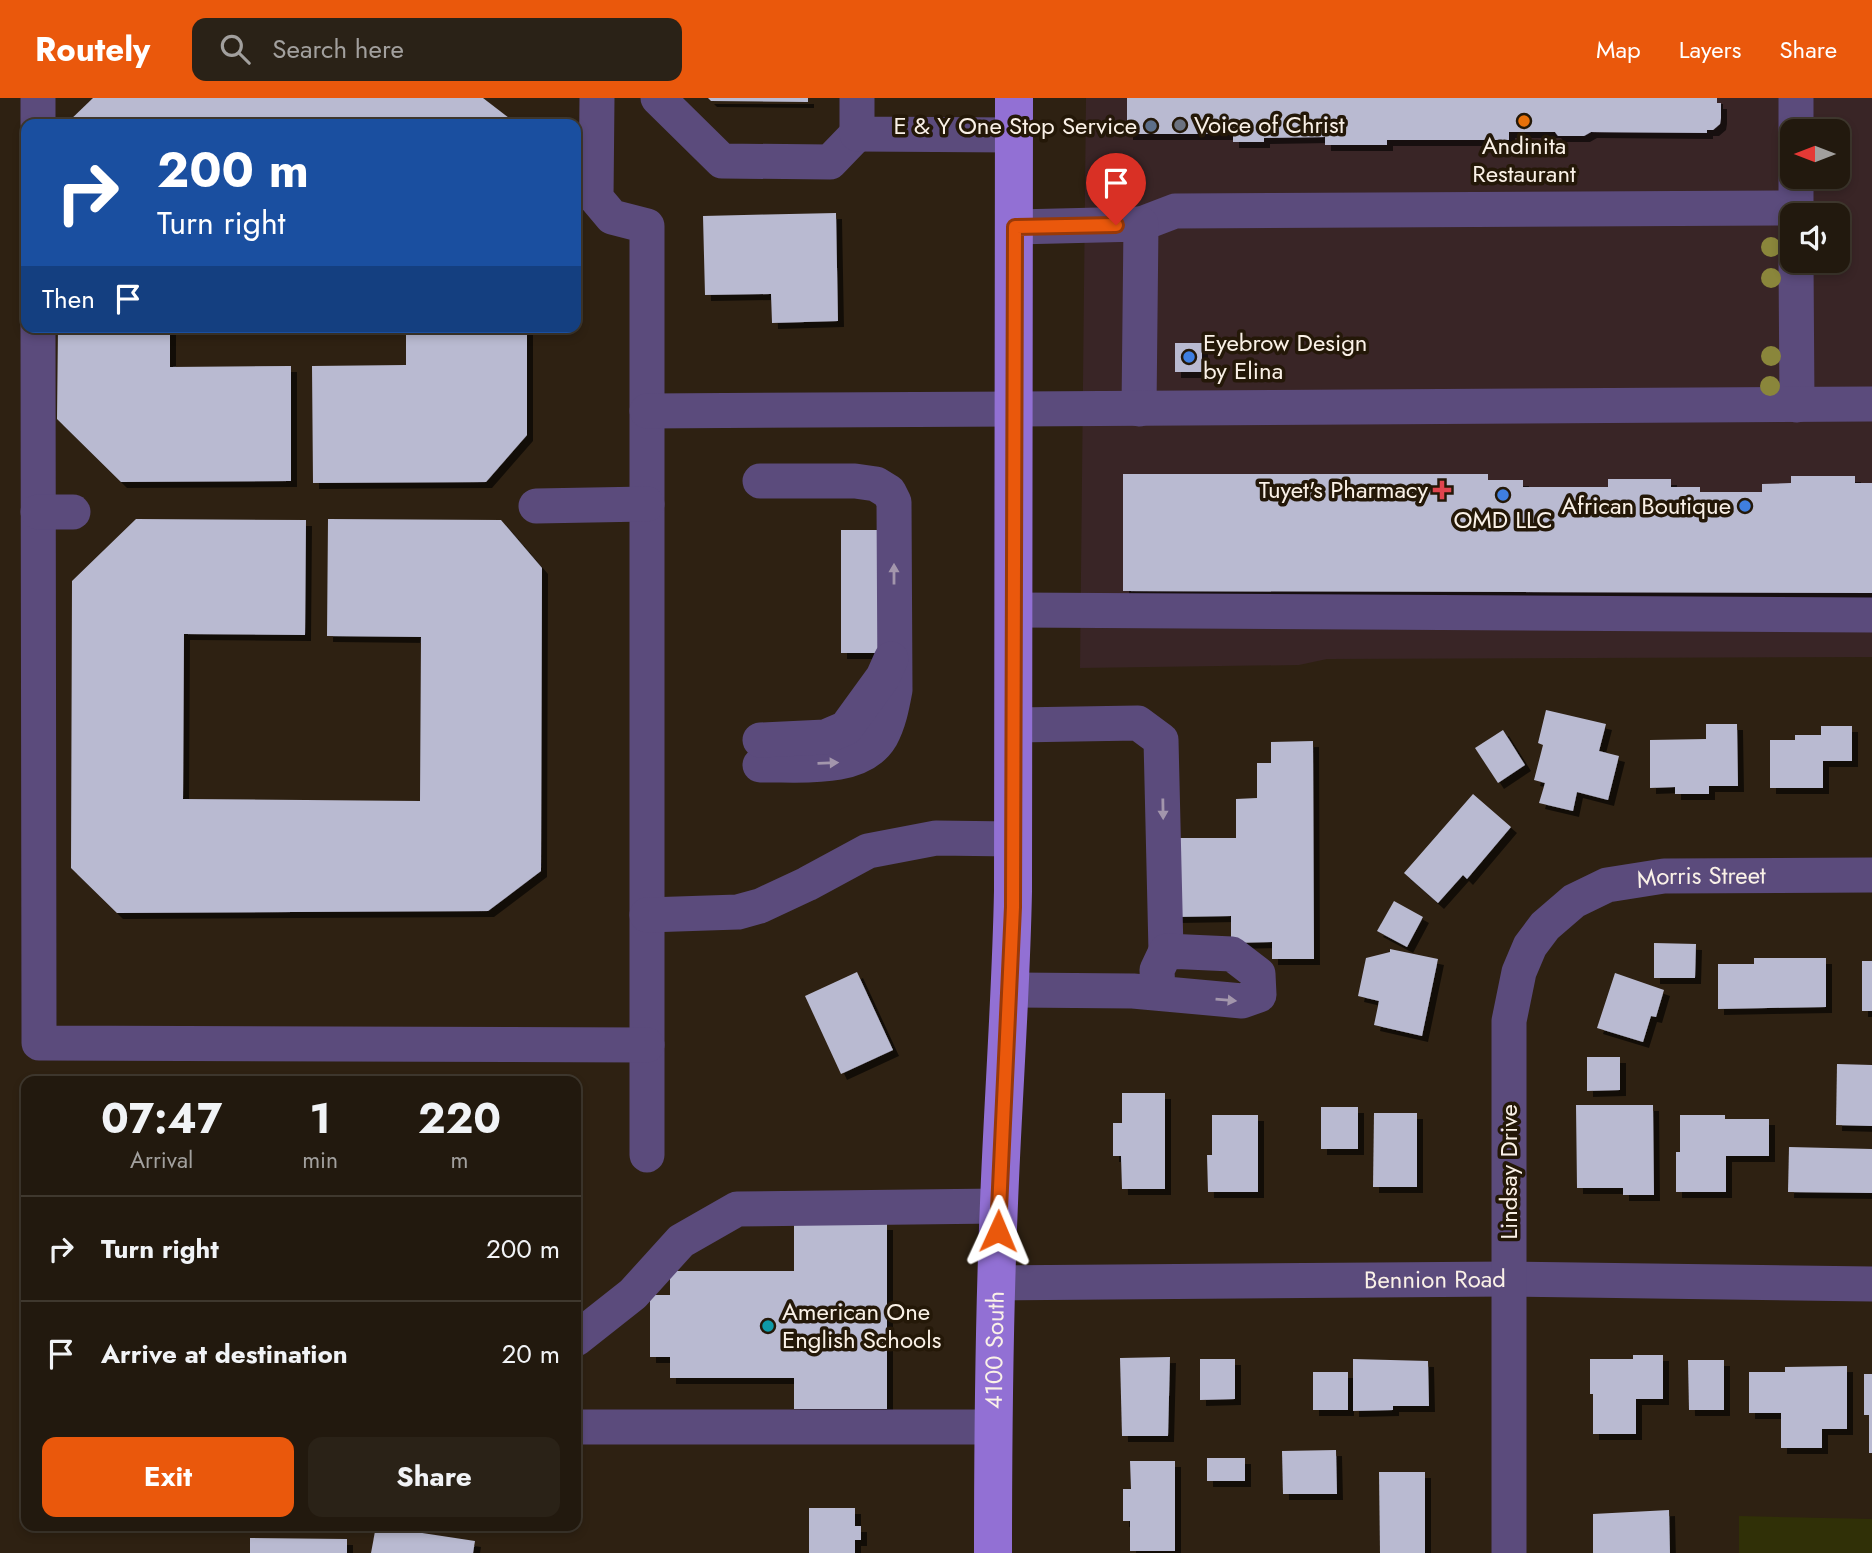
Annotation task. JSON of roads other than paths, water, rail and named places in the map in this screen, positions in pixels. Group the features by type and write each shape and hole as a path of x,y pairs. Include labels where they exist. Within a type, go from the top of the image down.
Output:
{"main road":[{"name":"4100 South","path":"993,1553 993,1427 999,1206 1010,990 1013,839 1014,116"}],"street":[{"path":"38,98 38,119"},
{"path":"597,98 596,198 612,217 647,226 647,1154"},
{"path":"658,98 722,161 830,162 857,134 1014,116"},
{"path":"857,98 857,134"},
{"path":"1796,98 1796,119"},
{"path":"1015,227 1141,224 1175,211 1796,200"},
{"path":"1139,409 1141,224"},
{"path":"1797,273 1797,405"},
{"path":"38,333 39,1043 647,1045"},
{"path":"647,411 1872,404"},
{"path":"760,481 855,481 876,484 889,492 894,502 895,690 890,716 880,738 866,754 839,763 760,753"},
{"path":"536,506 647,504"},
{"path":"38,512 73,512"},
{"path":"1014,610 1872,615"},
{"path":"1014,725 1138,723 1161,740 1166,951 1157,970 1157,993"},
{"path":"647,915 738,912 760,906 807,884 868,850 936,838 1013,839"},
{"name":"Morris Street","path":"1545,926 1574,901 1607,885 1635,879 1664,876 1872,875"},
{"name":"Lindsay Drive","path":"1509,1553 1509,1021 1519,972 1530,946 1545,926"},
{"path":"1010,990 1157,993 1242,1001 1259,995 1258,974 1232,954 1166,951"},
{"path":"581,1335 633,1294 681,1241 737,1209 999,1206"},
{"name":"Bennion Road","path":"998,1283 1509,1279 1872,1284"},
{"path":"581,1427 993,1427"}],"place":[{"name":"Andinita Restaurant","path":"1524,121"},
{"name":"Voice of Christ","path":"1180,125"},
{"name":"E & Y One Stop Service","path":"1151,126"},
{"name":"Eyebrow Design by Elina","path":"1189,357"},
{"name":"Tuyet's Pharmacy","path":"1442,490"},
{"name":"OMD LLC","path":"1503,495"},
{"name":"African Boutique","path":"1745,506"},
{"name":"American One English Schools","path":"768,1326"}]}
